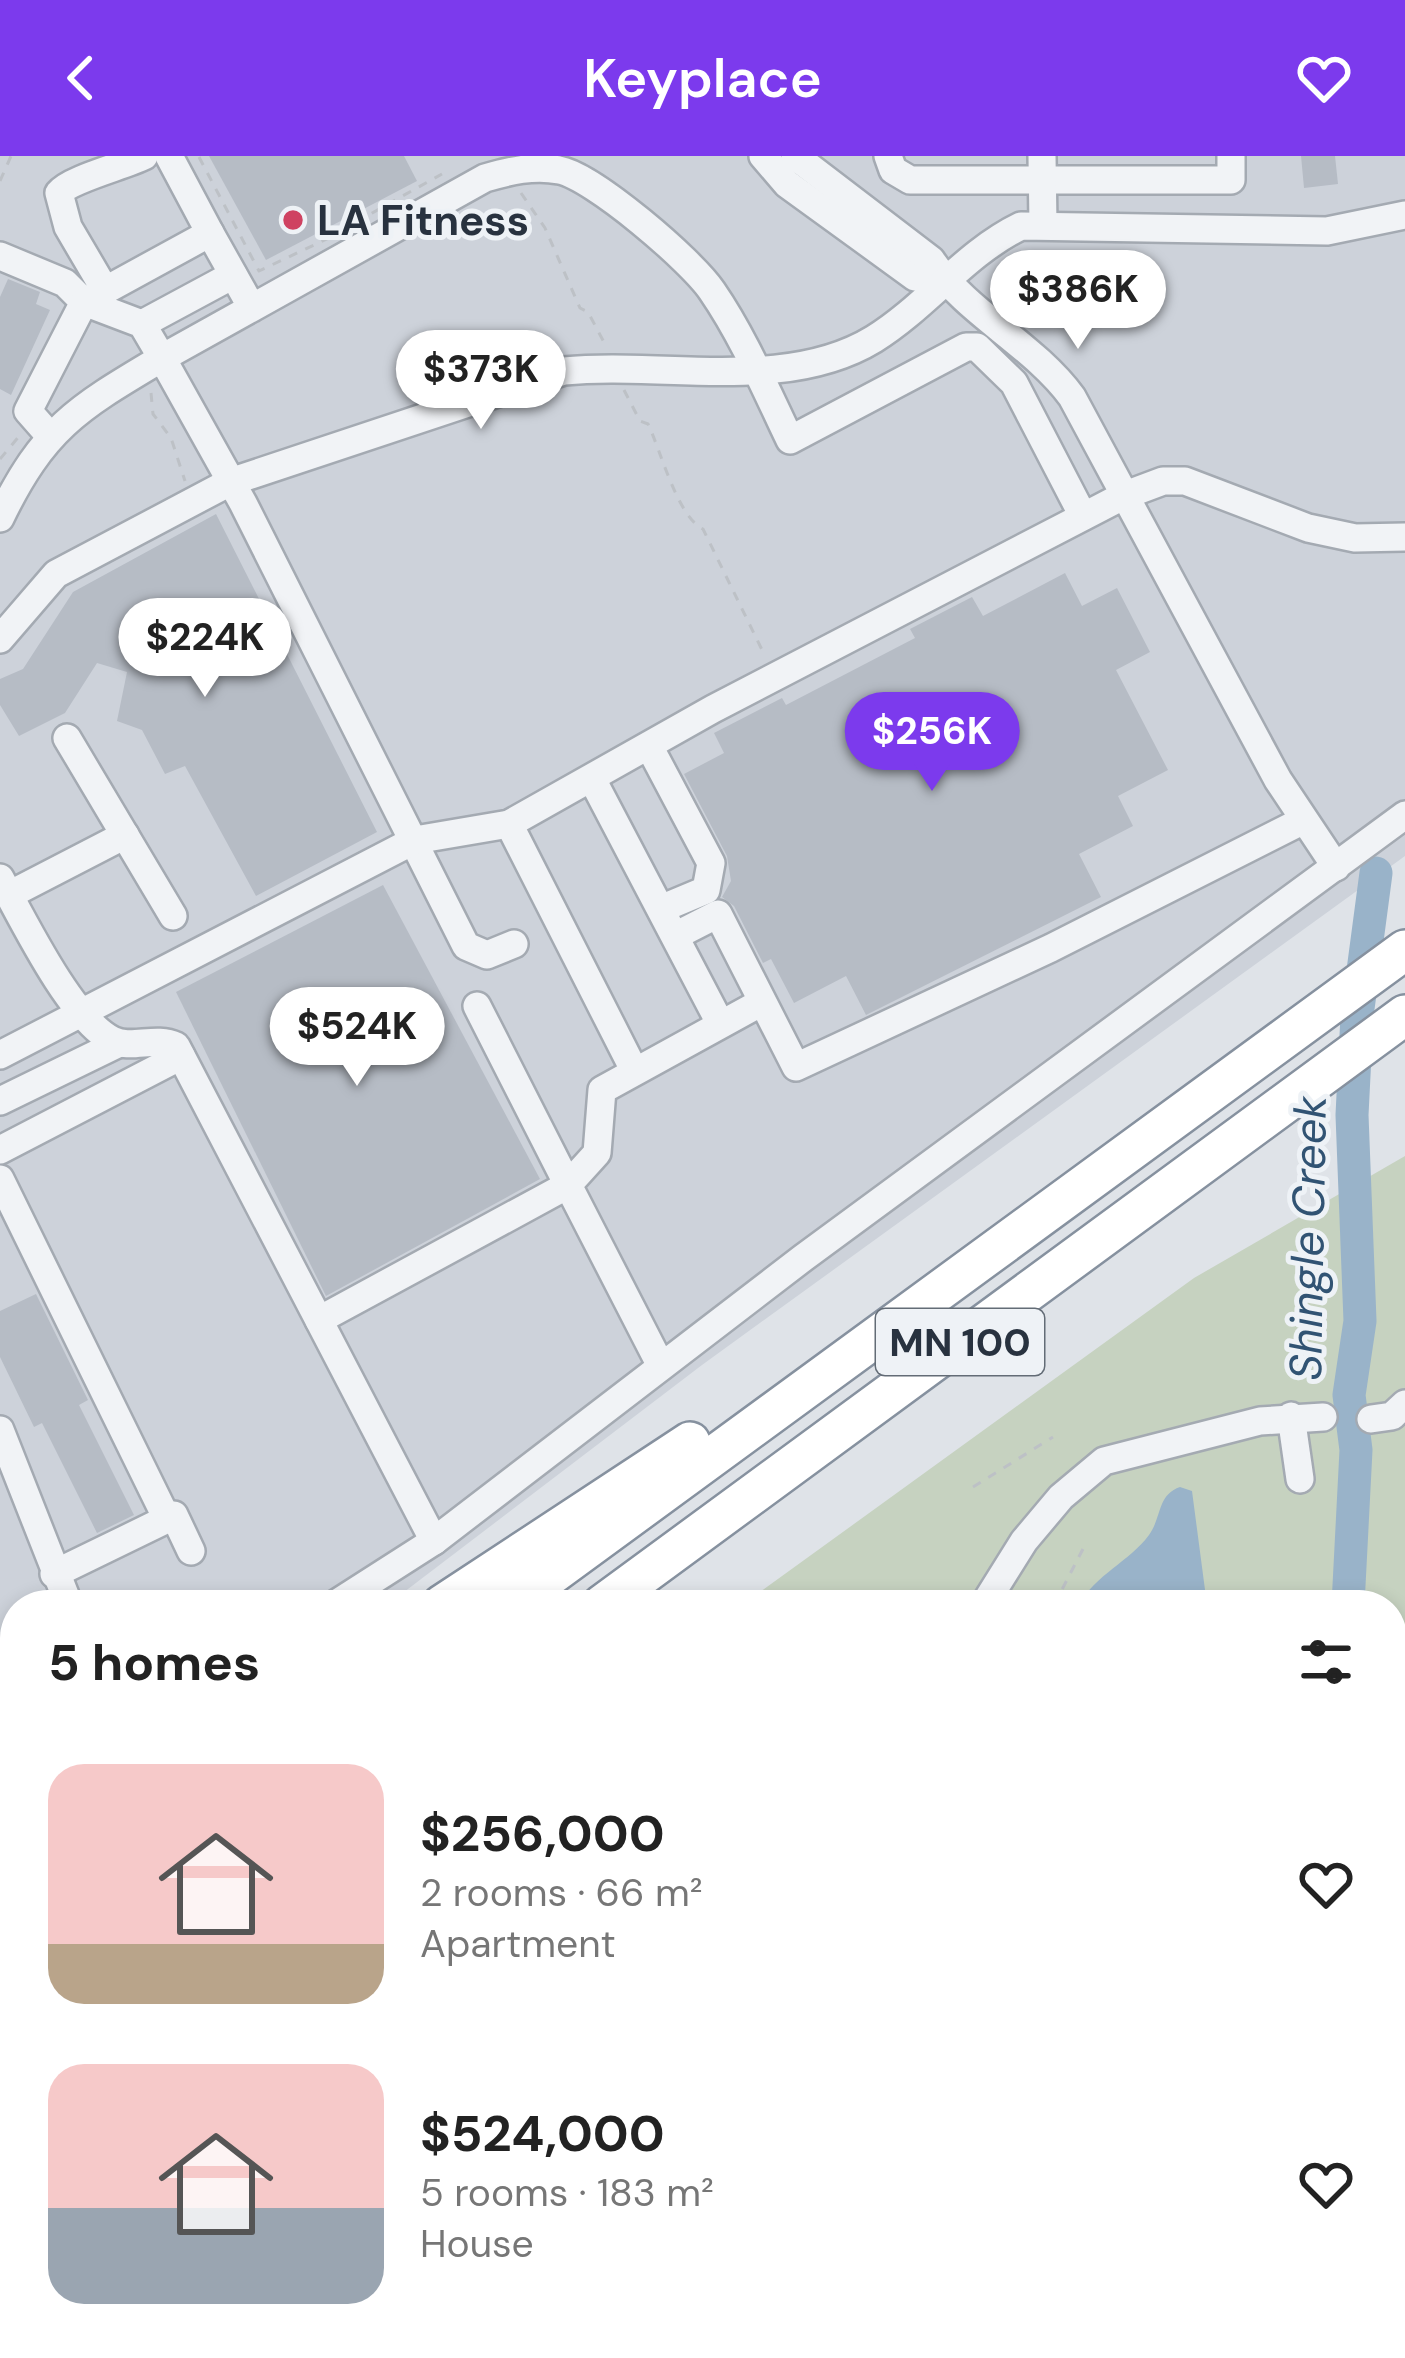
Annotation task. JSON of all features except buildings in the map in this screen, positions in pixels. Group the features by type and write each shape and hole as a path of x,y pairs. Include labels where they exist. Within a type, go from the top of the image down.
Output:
{"highway":[{"name":"MN 100","path":"531,1590 1401,953"},
{"name":"MN 100","path":"622,1590 1400,1018"},
{"path":"465,1590 1067,1198"}],"street":[{"path":"95,296 59,193 71,182 144,156"},
{"path":"169,156 252,308"},
{"path":"763,156 787,184 915,277 945,282"},
{"path":"795,156 931,260 945,282 1049,366 1072,397 1302,821 1336,868"},
{"path":"888,156 893,170 910,180 1042,167 1231,168 1231,230"},
{"path":"0,518 10,469 65,419 150,365 485,178 566,163 699,274 790,440 966,347 977,347 1014,383 1083,517"},
{"path":"1042,167 1043,225"},
{"path":"1,636 56,574 230,482 564,371 618,365 754,369 831,356 871,341 994,239 1021,226 1328,231 1405,215"},
{"path":"50,436 14,409 95,296 210,233"},
{"path":"0,256 95,296 142,324 150,365 230,482 466,946 487,955 514,944"},
{"path":"142,324 233,275"},
{"path":"0,1055 415,840 509,824 776,677 1123,496 1162,481 1185,481 1309,528 1355,538 1405,537"},
{"path":"67,738 173,916"},
{"path":"649,746 710,863 706,890 663,908"},
{"path":"592,779 720,1023"},
{"path":"357,1590 434,1541 661,1366 1405,815"},
{"path":"677,935 718,914 796,1067 1302,821"},
{"path":"509,824 633,1068"},
{"path":"117,1044 68,998 4,886 125,835"},
{"path":"319,1320 568,1185 597,1153 602,1090 633,1068 762,1002"},
{"path":"477,1006 661,1366"},
{"path":"0,1101 117,1044 164,1040 181,1056 434,1541"},
{"path":"0,1150 181,1056"},
{"path":"0,1179 167,1519"},
{"path":"1372,1419 1392,1416 1405,1404"},
{"path":"993,1590 1024,1541 1061,1497 1104,1461 1141,1447 1291,1416 1323,1417"},
{"path":"1291,1416 1300,1479"},
{"path":"0,1430 62,1590"},
{"path":"54,1574 174,1515 191,1550"}],"path":[{"path":"0,181 11,156"},
{"path":"199,157 259,271 310,242 339,234"},
{"path":"515,169 518,187 545,228 580,308 588,312 618,365 640,421 647,424 670,468 668,478 694,525 703,529 724,582 776,677"},
{"path":"352,226 362,215 445,173"},
{"path":"150,365 194,499"},
{"path":"973,1487 1053,1437"},
{"path":"1062,1590 1084,1547"}],"shaded area":[{"path":"0,156 1405,156 1405,856 702,1365 407,1590 0,1590"}],"green space":[{"path":"1405,1156 1405,1590 763,1590 1194,1278"}],"water":[{"path":"1180,1487 1192,1491 1205,1590 1090,1590 1141,1544"}],"waterway":[{"name":"Shingle Creek","path":"1349,1590 1356,1450 1349,1395 1360,1321 1352,1115 1357,1016 1376,873"}],"place":[{"name":"LA Fitness","path":"293,220"}]}
